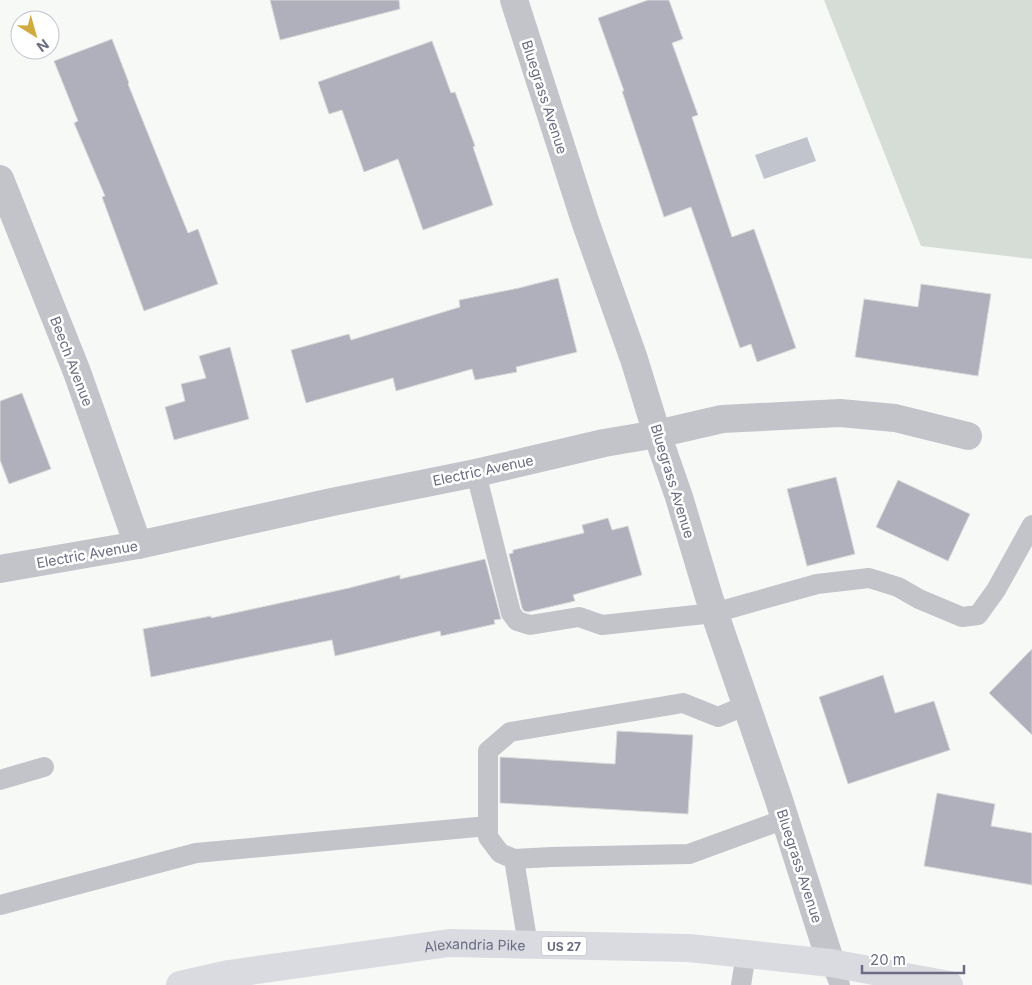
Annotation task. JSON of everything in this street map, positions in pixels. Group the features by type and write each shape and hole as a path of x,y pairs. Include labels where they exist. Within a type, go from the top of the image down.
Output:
{"main road":[{"name":"Alexandria Pike","path":"180,985 228,974 449,944 689,948 746,954 836,974 949,985"}],"street":[{"name":"Bluegrass Avenue","path":"514,0 582,212 634,359 714,613 747,705 836,974"},
{"name":"Beech Avenue","path":"0,180 77,372 138,545"},
{"name":"Electric Avenue","path":"0,569 138,545 722,419 840,413 895,418 968,436"}],"lane":[{"path":"476,472 511,613 517,620 530,624 578,617 602,625 714,613 817,584 869,578 898,587 962,617 978,615 996,590 1032,525"},
{"path":"747,705 718,717 683,703 510,732 488,751 488,837 500,853 514,859 689,854 784,819"},
{"path":"0,780 44,767"},
{"path":"0,905 196,853 488,826"},
{"path":"514,859 528,945"},
{"path":"741,985 746,954"}],"shaded area":[{"path":"824,0 1032,0 1032,259 921,246"},
{"path":"807,137 816,161 764,179 755,155"}],"building":[{"path":"270,0 399,0 400,9 280,40"},
{"path":"648,0 669,0 683,39 672,43 698,115 692,117 732,237 754,229 796,348 757,362 751,344 740,348 691,207 664,217 622,91 624,91 598,18"},
{"path":"112,39 128,84 188,233 198,229 218,284 144,311 102,197 105,196 74,123 78,121 54,61"},
{"path":"432,41 451,93 455,92 475,146 473,147 493,205 423,230 398,159 364,172 342,110 329,114 318,82"},
{"path":"558,278 577,352 516,367 517,372 475,380 472,369 396,391 393,378 306,403 291,350 349,334 351,340 460,307 459,300"},
{"path":"921,284 991,294 978,376 855,357 864,299 918,307"},
{"path":"230,347 249,419 174,440 165,407 185,401 181,384 206,378 199,356"},
{"path":"22,393 51,469 9,484 0,460 0,401"},
{"path":"836,477 855,554 807,566 787,489"},
{"path":"898,480 970,514 948,561 876,527"},
{"path":"608,518 612,530 628,526 642,575 573,595 575,601 528,612 524,611 509,554 513,553 513,550 584,533 582,525"},
{"path":"485,559 501,619 494,620 495,624 441,636 440,631 335,656 332,640 151,677 143,629 211,616 211,618 400,575 400,579"},
{"path":"1032,649 1032,735 989,693"},
{"path":"883,675 895,713 934,701 950,750 848,784 819,697"},
{"path":"617,731 693,735 688,814 500,803 500,757 615,764"},
{"path":"937,793 995,804 991,826 1032,833 1032,885 924,866"}]}
